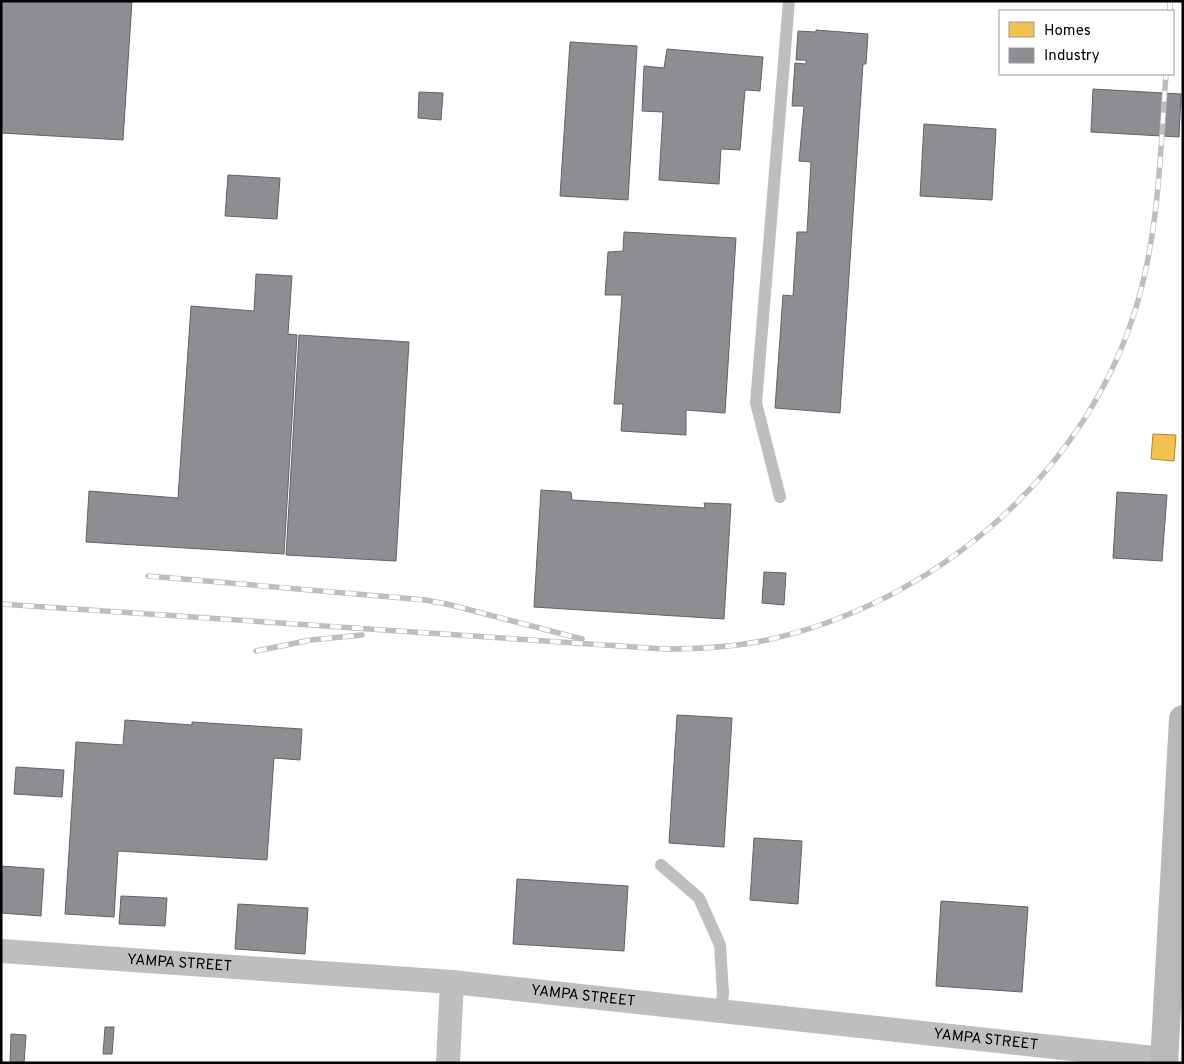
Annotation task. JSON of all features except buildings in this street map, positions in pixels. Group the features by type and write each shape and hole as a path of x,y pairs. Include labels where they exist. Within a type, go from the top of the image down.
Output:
{"street":[{"path":"1164,1061 1183,719"},
{"name":"YAMPA STREET","path":"1,951 452,982 1164,1061"},
{"path":"448,1063 452,982"}],"lane":[{"path":"780,497 756,403 789,1"},
{"path":"661,865 699,898 720,945 723,993 721,1012"}],"railway":[{"path":"1170,1 1170,10"},
{"path":"1,604 677,649 729,646 767,640 828,622 887,597 942,565 992,526 1037,481 1076,431 1109,376 1133,317 1148,258 1157,197 1166,75"},
{"path":"148,576 426,600 582,639"},
{"path":"256,651 311,640 362,635"}]}
